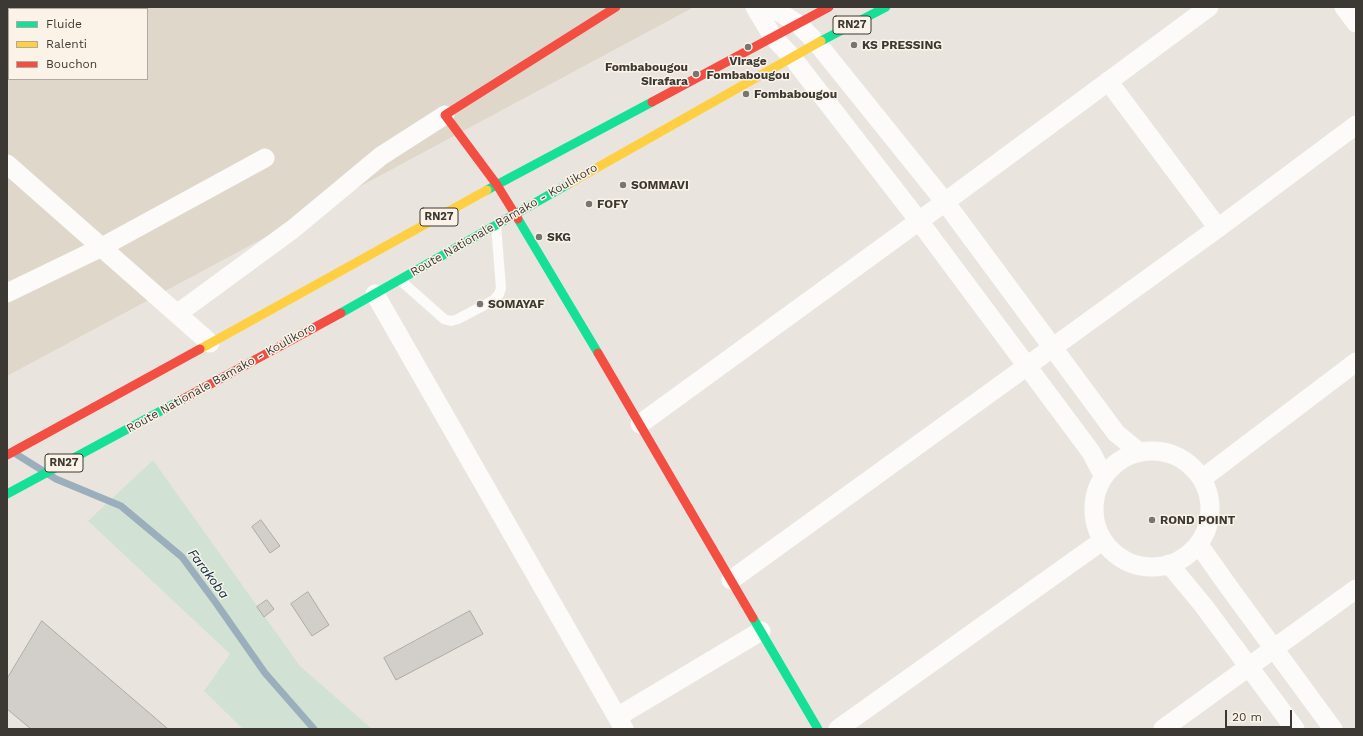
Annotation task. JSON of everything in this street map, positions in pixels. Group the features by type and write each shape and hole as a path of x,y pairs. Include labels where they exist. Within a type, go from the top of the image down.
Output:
{"main road":[{"path":"616,7 445,115 497,185 640,424 818,729"},
{"name":"RN27","path":"7,455 497,185 829,7"},
{"name":"Route Nationale Bamako - Koulikoro","path":"7,494 375,294 817,43 886,7"}],"street":[{"path":"755,7 774,37 919,221 1091,452 1103,475"},
{"path":"771,7 798,24 817,43 945,202 1116,433 1138,451"},
{"path":"640,424 945,202 1209,7"},
{"path":"1344,7 1356,23"},
{"path":"1108,81 1218,228"},
{"path":"177,314 293,229 381,156 445,115"},
{"path":"731,580 1218,228 1356,125"},
{"path":"7,293 102,247 265,158"},
{"path":"7,164 210,343"},
{"path":"375,294 620,723 761,631"},
{"path":"1203,478 1356,362"},
{"path":"1138,451 1164,451 1186,461 1203,478 1209,492 1210,518 1199,545 1178,562 1151,568 1122,560 1102,541 1093,515 1095,494 1103,475 1120,459 1138,451"},
{"path":"838,729 1102,541"},
{"path":"1199,545 1333,729"},
{"path":"1169,564 1203,604 1295,729"},
{"path":"1163,729 1356,588"}],"lane":[{"path":"400,280 444,319 451,321 458,319 494,300 499,294 501,288 496,225"}],"shaded area":[{"path":"7,7 694,7 7,376"}],"green space":[{"path":"153,460 300,666 372,729 243,729 204,691 230,654 88,521"}],"building":[{"path":"261,520 280,546 270,553 252,527"},
{"path":"308,592 329,625 312,636 291,604"},
{"path":"267,600 274,609 264,617 257,607"},
{"path":"470,611 483,634 396,680 384,658"},
{"path":"42,621 168,729 31,729 7,709 7,679"}],"waterway":[{"name":"Farakoba","path":"16,454 56,479 121,506 182,557 265,673 314,729"}],"traffic: fast":[{"path":"821,41 886,7"},
{"path":"487,190 652,102"},
{"path":"341,313 570,183"},
{"path":"518,219 598,353"},
{"path":"7,494 183,399"},
{"path":"753,618 818,729"}],"traffic: slow":[{"path":"570,183 821,41"},
{"path":"200,349 487,190"}],"traffic: jam":[{"path":"518,219 497,185 445,115 616,7"},
{"path":"652,102 829,7"},
{"path":"183,399 341,313"},
{"path":"7,455 200,349"},
{"path":"598,353 753,618"}],"place":[{"name":"KS PRESSING","path":"854,45"},
{"name":"Virage Fombabougou","path":"748,47"},
{"name":"Fombabougou Sirafara","path":"696,74"},
{"name":"Fombabougou","path":"746,94"},
{"name":"SOMMAVI","path":"623,185"},
{"name":"FOFY","path":"589,204"},
{"name":"SKG","path":"539,237"},
{"name":"SOMAYAF","path":"480,304"},
{"name":"ROND POINT","path":"1152,520"}]}
